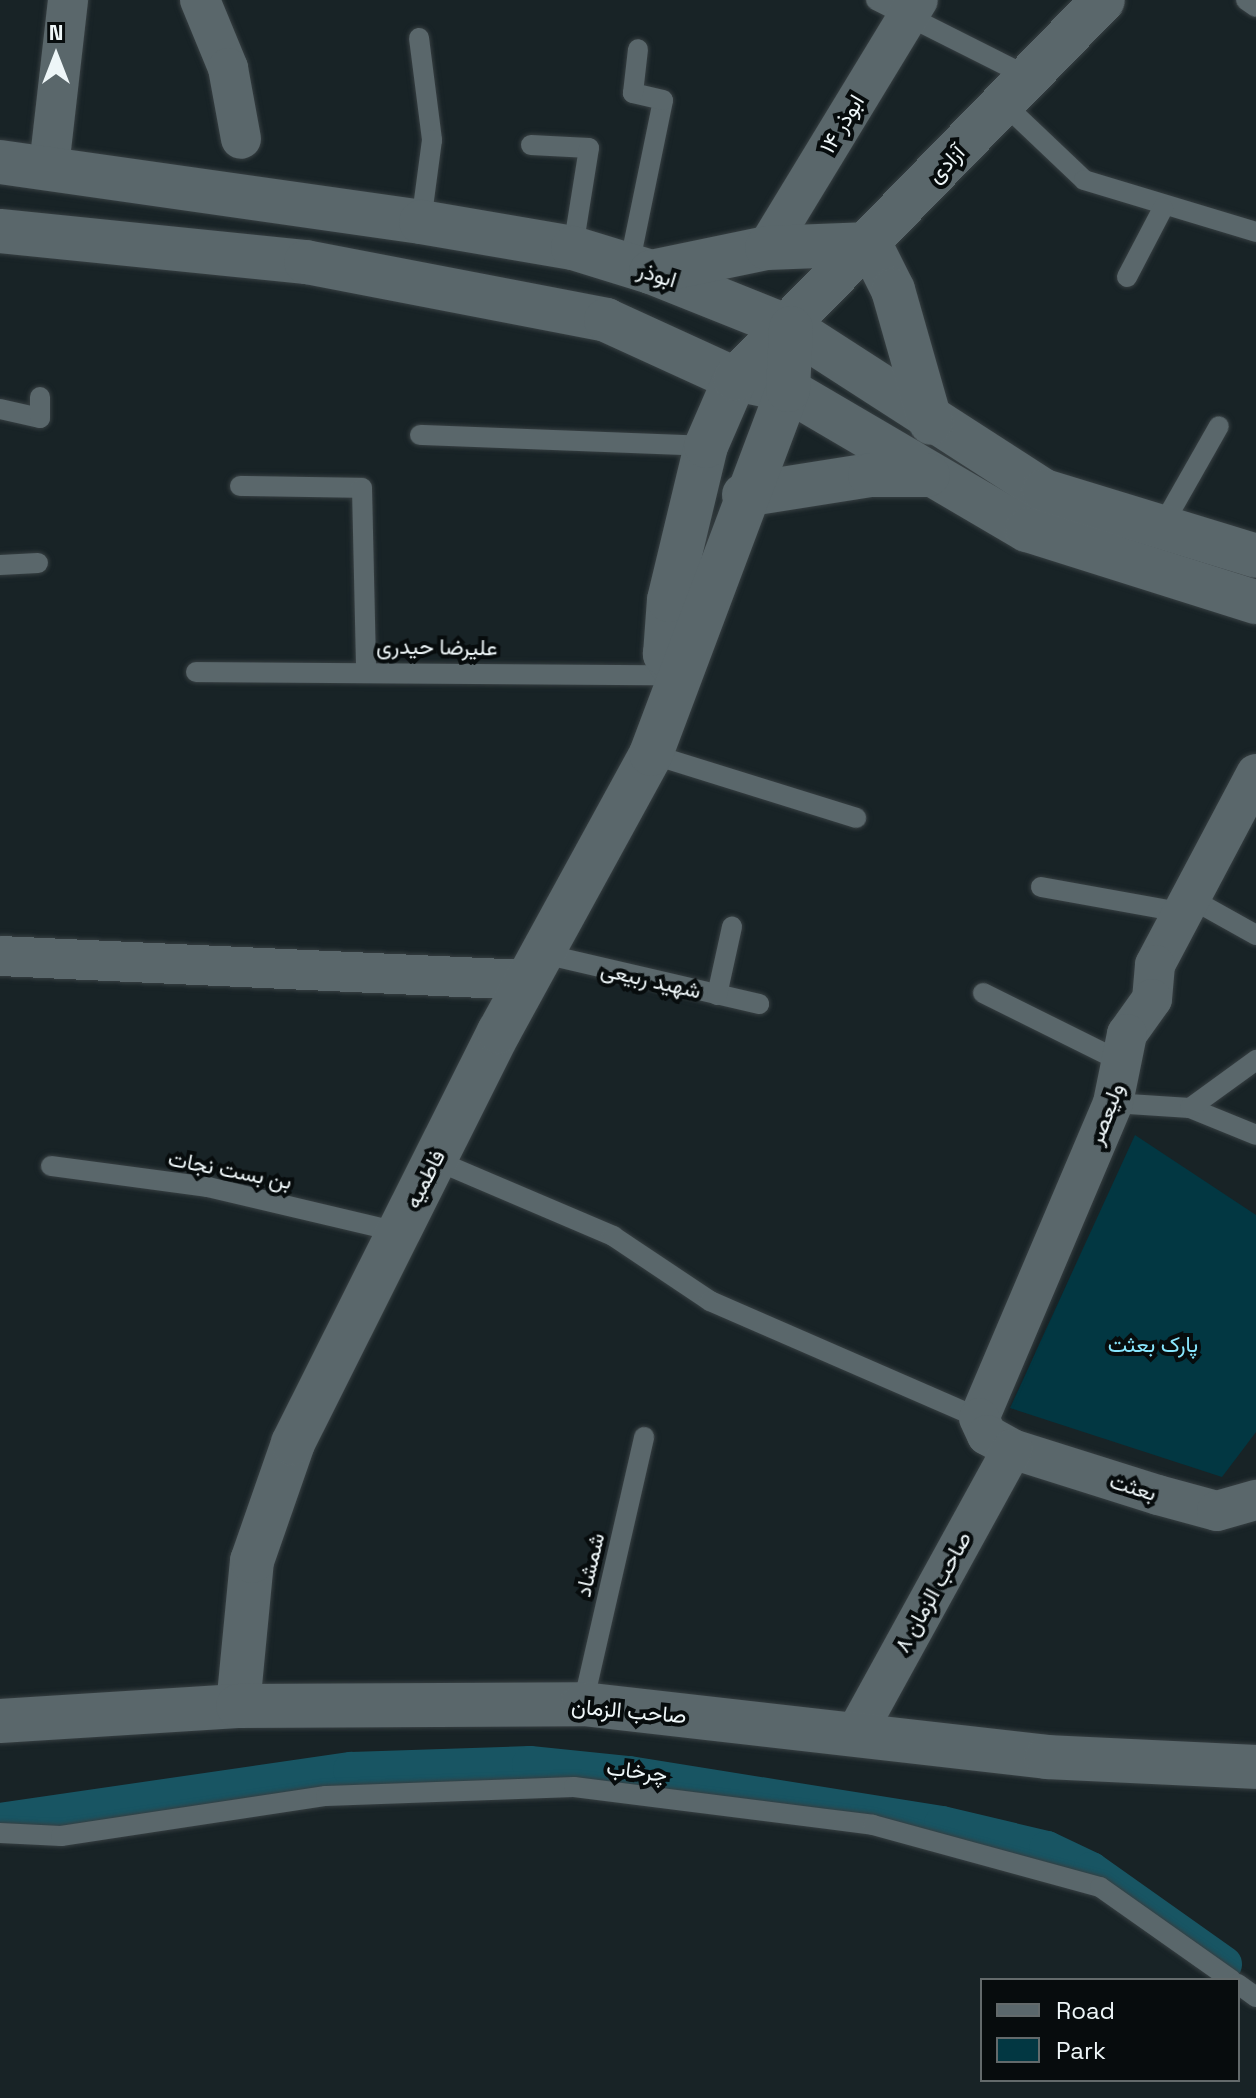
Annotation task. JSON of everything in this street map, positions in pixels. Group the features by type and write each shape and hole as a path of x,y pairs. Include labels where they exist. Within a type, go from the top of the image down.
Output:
{"street":[{"path":"49,167 68,0"},
{"path":"200,0 228,68 241,139"},
{"name":"آزادی","path":"735,379 791,328 1103,0"},
{"name":"ابوذر ۱۴","path":"767,248 900,6"},
{"name":"ابوذر","path":"0,162 49,167 242,201 421,222 573,248 640,269 791,328 931,423 1044,491 1161,528 1255,552"},
{"path":"0,231 306,262 606,320 735,379 788,390 928,475 1027,530 1256,602"},
{"path":"640,269 767,248 870,244 893,290 931,423"},
{"name":"فاطمیه","path":"238,1706 252,1561 293,1443 535,967 651,754 678,675 689,660 744,495 788,390 791,328"},
{"path":"678,675 665,654 669,600 706,446 735,379"},
{"path":"744,495 839,478 928,475"},
{"path":"1027,530 1044,491"},
{"name":"ولیعصر","path":"979,1418 1113,1103 1124,1063 1127,1034 1152,999 1155,965 1184,905 1256,774"},
{"path":"0,956 535,967"},
{"path":"979,1418 987,1435 1012,1449"},
{"name":"بعثت","path":"1012,1449 1217,1511 1256,1500"},
{"name":"صاحب الزمان ۸","path":"855,1735 1012,1449"},
{"name":"صاحب الزمان","path":"0,1721 238,1706 583,1704 1047,1757 1256,1767"}],"lane":[{"path":"1246,0 1256,7"},
{"path":"900,6 1016,90 1084,180 1163,208 1256,232"},
{"path":"419,38 432,140 421,222"},
{"path":"638,49 633,93 663,100 640,269"},
{"path":"531,145 589,148 573,248"},
{"path":"1127,277 1163,208"},
{"path":"0,409 40,418 40,397"},
{"path":"1161,528 1219,426"},
{"path":"420,435 706,446"},
{"path":"240,486 362,488 366,669"},
{"path":"0,565 38,563"},
{"name":"علیرضا حیدری","path":"196,672 366,669 678,675"},
{"path":"651,754 856,818"},
{"path":"1041,887 1184,905 1256,935"},
{"path":"717,995 732,927"},
{"path":"0,933 0,956"},
{"name":"شهید ربیعی","path":"535,967 759,1004"},
{"path":"983,993 1124,1063"},
{"path":"1190,1108 1256,1060"},
{"path":"1113,1103 1190,1108 1256,1135"},
{"path":"435,1160 613,1236 710,1301 979,1418"},
{"name":"بن بست نجات","path":"51,1166 208,1187 399,1232"},
{"name":"شمشاد","path":"583,1704 644,1437"},
{"name":"چرخاب","path":"0,1833 61,1836 326,1796 574,1787 873,1825 1100,1887 1229,1978"}],"green space":[{"name":"پارک بعثت","path":"1135,1135 1256,1215 1256,1432 1222,1477 1010,1408"}],"waterway":[{"path":"0,1821 351,1770 530,1764 629,1774 942,1824 1047,1849 1091,1870 1224,1964"}]}
